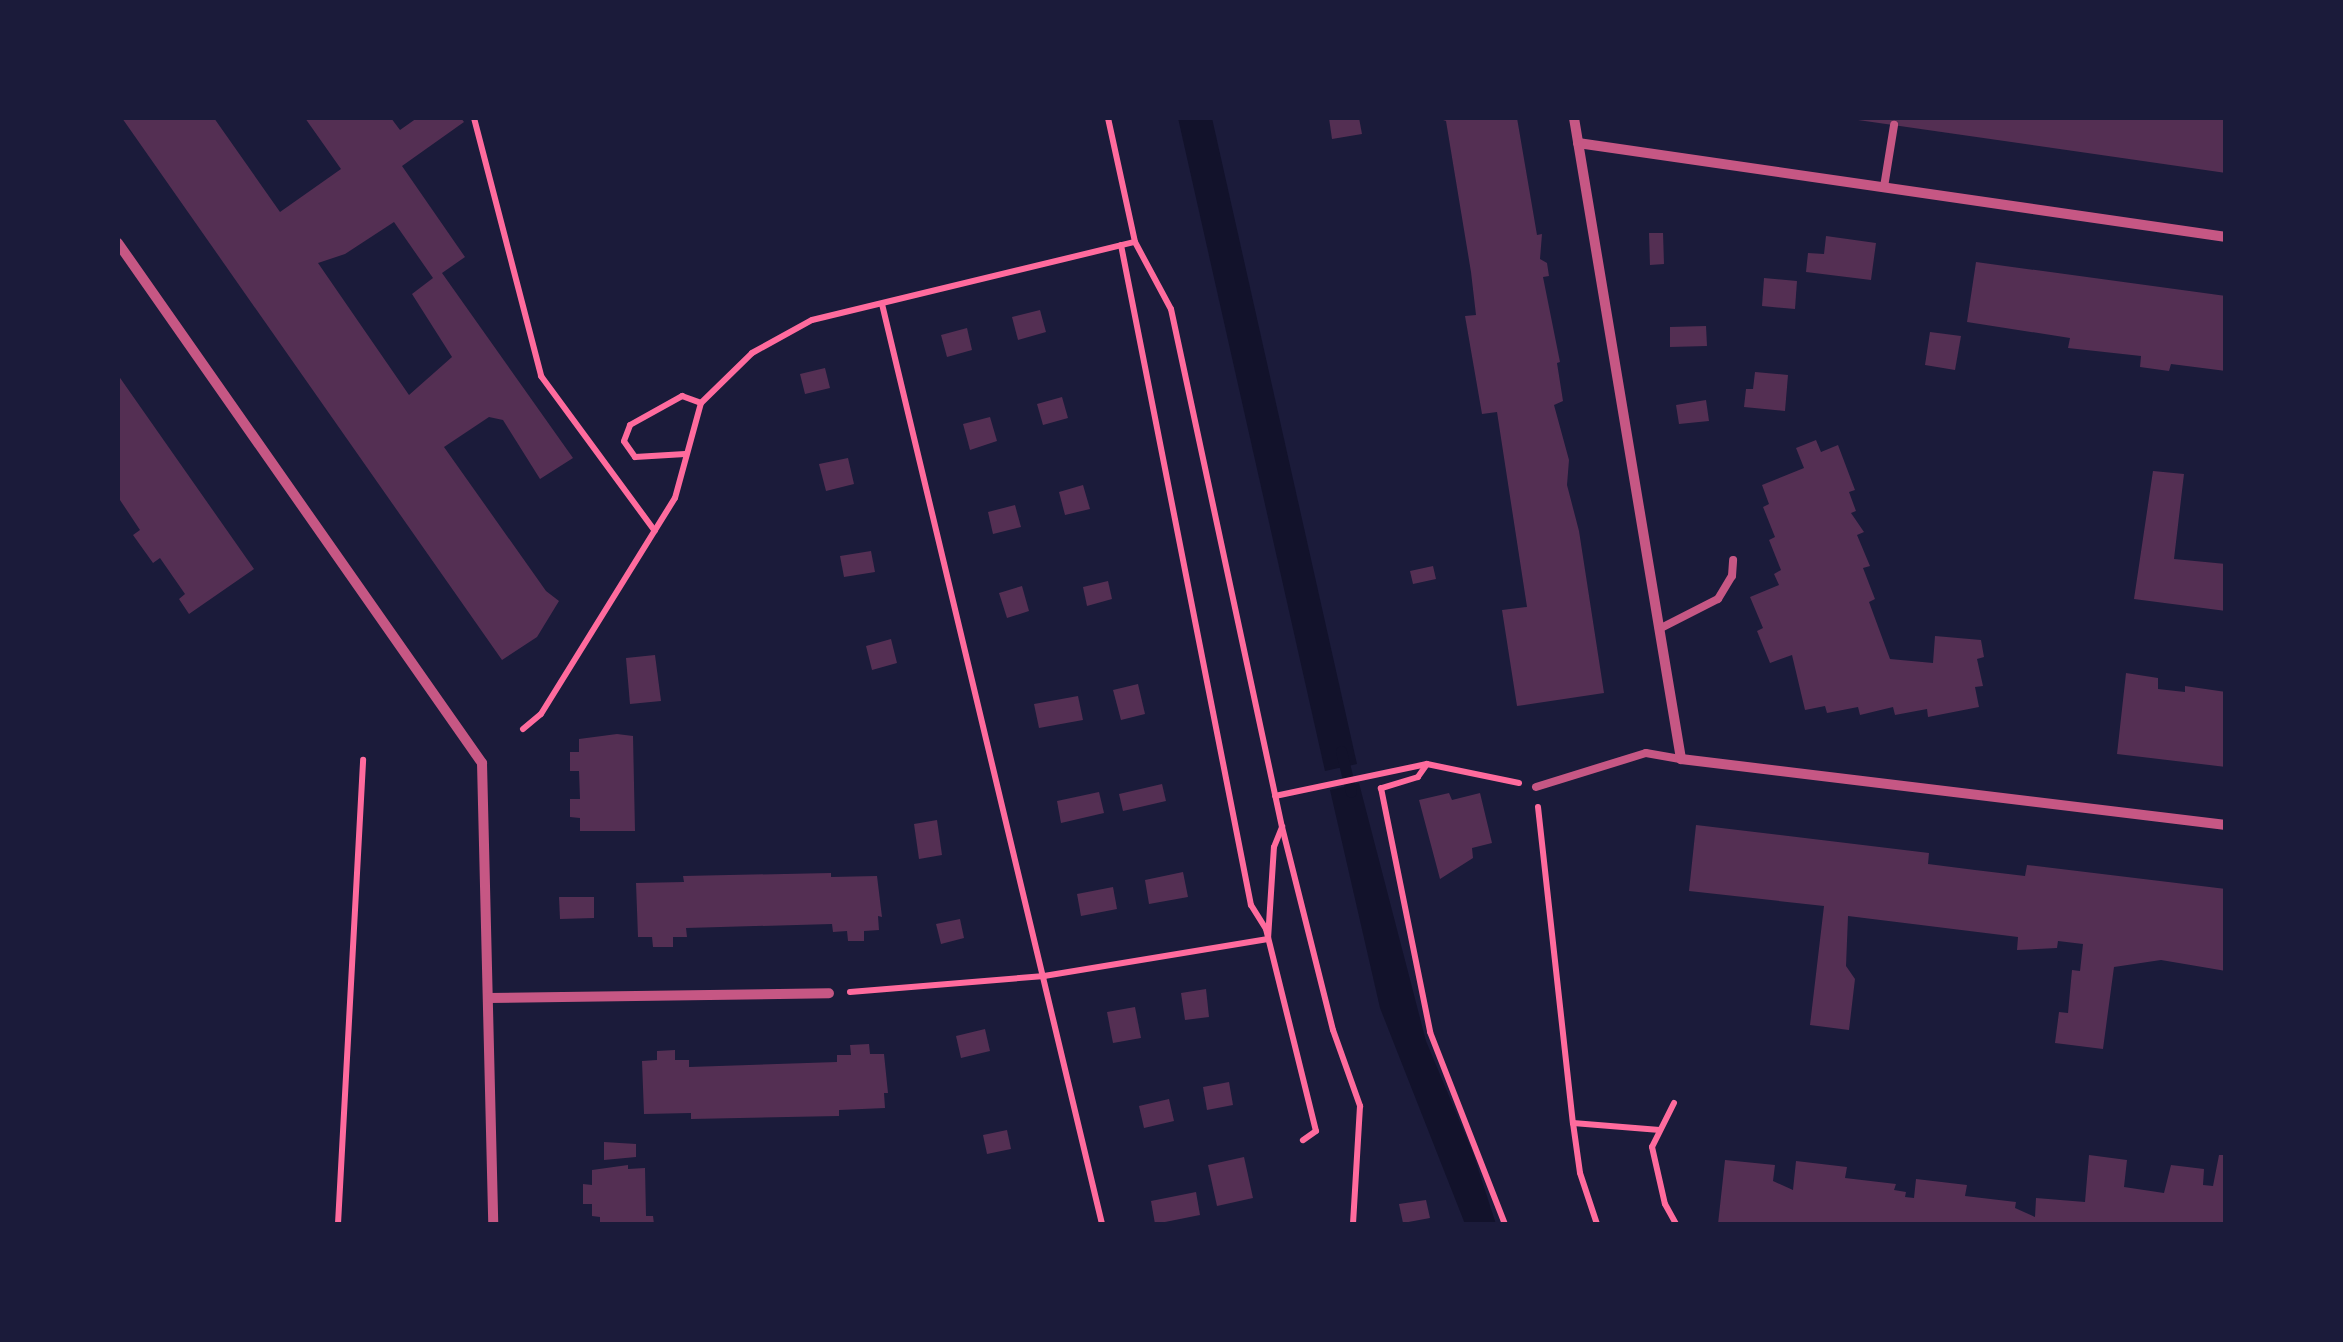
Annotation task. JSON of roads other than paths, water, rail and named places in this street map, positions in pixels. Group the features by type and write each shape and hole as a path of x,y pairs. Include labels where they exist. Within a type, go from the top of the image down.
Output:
{"street":[{"path":"1574,118 1681,760 2226,825"},
{"path":"1578,143 2226,238"},
{"path":"118,243 482,763 493,1224"},
{"path":"488,998 829,993"}],"lane":[{"path":"1884,187 1894,125"},
{"path":"1659,629 1718,599 1732,576 1733,560"},
{"path":"1536,787 1646,753 1681,760"}],"waterway":[{"path":"1341,751 1351,792"}]}
